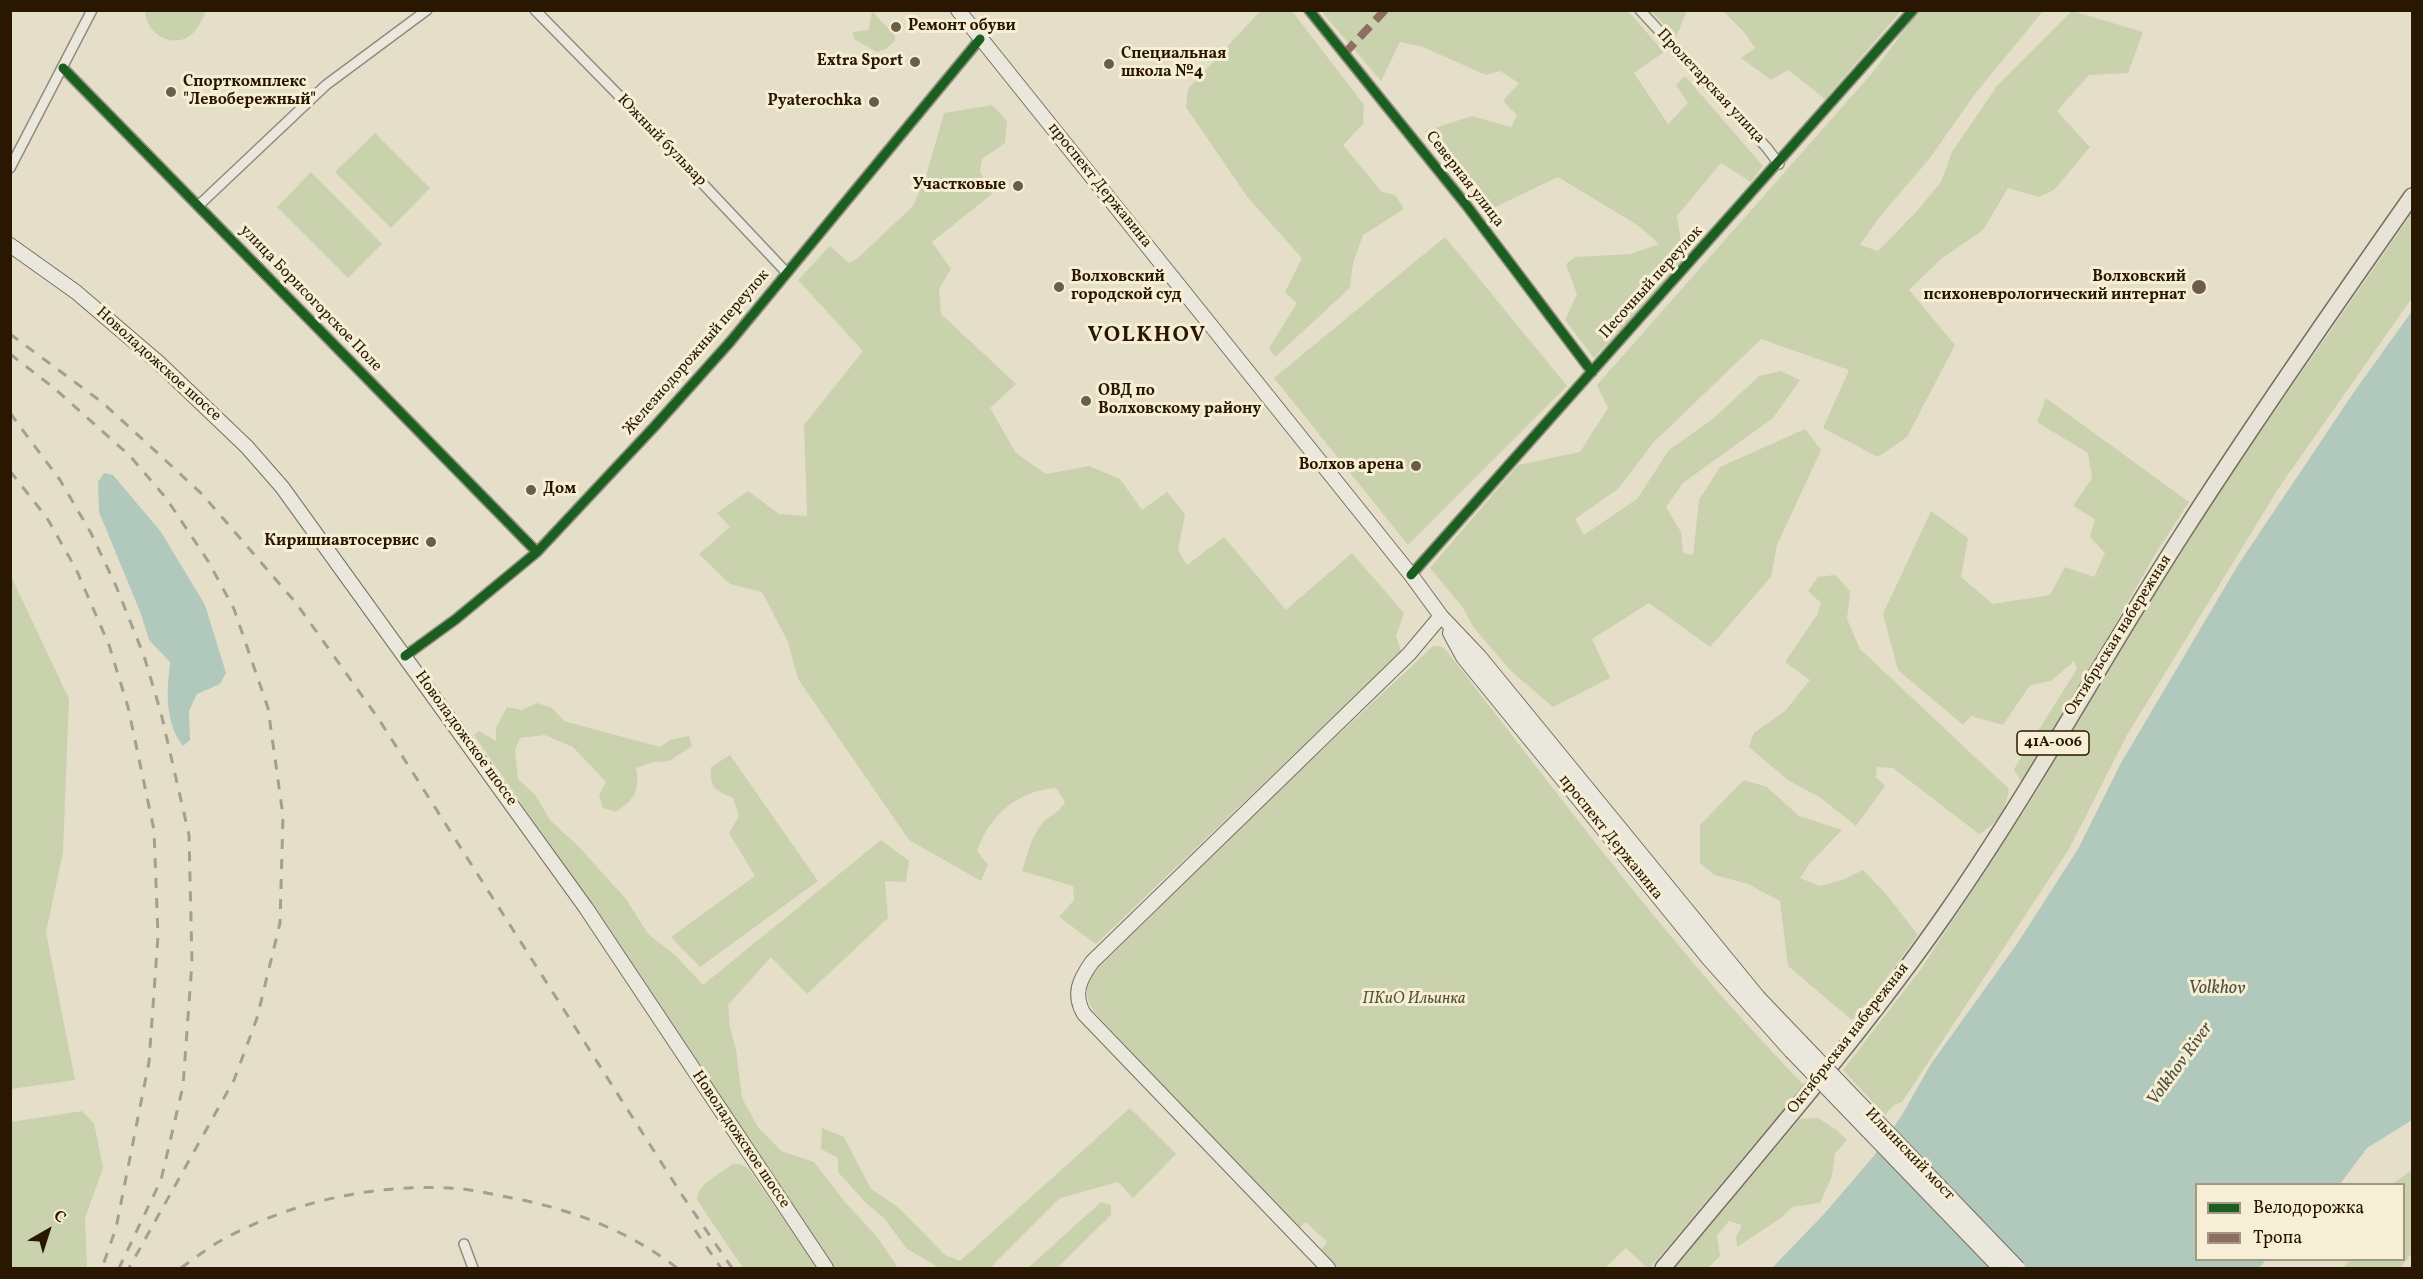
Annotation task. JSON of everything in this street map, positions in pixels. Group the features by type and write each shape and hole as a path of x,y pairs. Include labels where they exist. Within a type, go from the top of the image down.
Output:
{"main road":[{"name":"проспект Державина","path":"958,10 1411,575 1441,616 1479,656 1796,1047"},
{"name":"Октябрьская набережная","path":"1663,1269 1887,994 1947,911 2022,796 2182,533 2412,196"},
{"name":"Новоладожское шоссе","path":"10,245 76,292 158,362 247,447 282,487 586,908 826,1269"},
{"path":"1328,1269 1084,1014 1077,999 1079,980 1092,962 1409,654 1441,616"},
{"name":"Ильинский мост","path":"1796,1047 2000,1269"},
{"name":"Ильинский мост","path":"1796,1047 2018,1269"}],"street":[{"path":"10,168 92,10"},
{"path":"198,206 326,85 427,10"},
{"name":"Южный бульвар","path":"535,10 787,273"},
{"name":"Северная улица","path":"1309,10 1467,206 1592,372"},
{"name":"Пролетарская улица","path":"1640,10 1767,148 1779,164"},
{"name":"Песочный переулок","path":"1411,575 1779,164 1913,10"},
{"name":"Железнодорожный переулок","path":"405,656 456,619 537,552 654,427 730,342 980,39"},
{"name":"улица Борисогорское Поле","path":"63,68 537,552"},
{"path":"464,1244 473,1269"}],"green space":[{"path":"145,10 206,11 194,32 186,38 170,40 155,33 146,19"},
{"path":"1261,10 1292,11 1364,105 1363,124 1343,145 1382,192 1395,195 1404,209 1363,235 1353,263 1350,288 1275,357 1269,348 1297,303 1285,292 1302,258 1248,198 1186,107 1188,89"},
{"path":"1919,10 2043,11 1975,94 1930,158 1878,219 1860,245 1878,251 1917,211 1941,182 1952,152 1997,86 2072,11 2143,32 2128,73 2089,75 2057,111 2090,147 2054,190 2039,197 2008,188 1983,230 1941,259 1909,290 1955,345 1907,437 1878,457 1823,428 1849,370 1761,339 1653,443 1618,489 1575,519 1584,535 1637,499 1669,450 1713,419 1759,376 1781,371 1800,380 1773,418 1683,483 1666,507 1681,532 1683,553 1693,555 1699,500 1720,467 1805,429 1821,450 1777,545 1771,577 1710,647 1649,603 1592,639 1610,678 1553,707 1510,670 1474,628 1463,608 1430,568 1518,465 1580,452 1608,408 1597,385 1873,72"},
{"path":"872,11 895,36 895,41 886,49 877,52 854,39 853,32 869,30"},
{"path":"1321,11 1628,11 1664,52 1634,73 1668,124 1688,103 1676,85 1685,76 1763,166 1751,182 1721,163 1677,216 1684,262 1594,358 1565,320 1577,294 1566,264 1575,257 1630,254 1659,244 1639,226 1558,177 1485,212 1425,131 1472,116 1511,127 1517,115 1503,101 1519,83 1500,71 1486,75 1423,47 1400,42 1381,81"},
{"path":"1651,11 1687,11 1676,37"},
{"path":"1723,11 1901,11 1825,99 1788,70 1771,80 1741,58 1755,48 1744,32"},
{"path":"992,105 1007,121 1005,143 982,159 980,172 992,194 932,242 951,269 939,289 941,314 1016,384 990,408 1016,453 1046,474 1089,466 1120,479 1142,510 1167,492 1185,514 1178,550 1187,565 1224,537 1286,610 1352,553 1404,613 1396,636 1401,651 1096,944 1059,917 1074,900 1073,886 1022,871 1038,830 1044,821 1059,810 1065,802 1056,788 1029,794 1017,800 997,816 989,826 977,851 988,865 981,881 909,840 798,679 788,642 762,592 730,584 699,554 730,527 717,513 748,491 779,514 807,516 804,425 863,351 798,280 830,246 849,263 858,258 913,206 926,176 944,113"},
{"path":"375,133 430,188 391,228 335,172"},
{"path":"311,172 382,244 348,278 277,207"},
{"path":"2412,213 2412,298 2280,486 2127,735 2069,849 1902,1102 1894,1105 1885,1115 1843,1070 1921,969 2038,790 2088,697 2154,592 2225,483"},
{"name":"Волхов арена","path":"1445,237 1567,386 1408,545 1274,378"},
{"path":"2046,398 2189,502 2156,553 2023,785 2014,769 2077,669 2074,661 2051,681 2030,685 2003,725 1971,716 1963,725 1898,670 1883,614 1931,511 1968,538 1961,577 1993,604 2050,595 2065,567 2094,577 2105,553 2090,537 2095,519 2073,506 2092,478 2088,453 2037,422"},
{"path":"10,574 69,699 63,852 46,932 75,1080 11,1089"},
{"path":"1835,575 1850,591 1847,619 1860,649 2009,789 2000,815 1992,825 1979,834 1893,768 1877,767 1876,777 1885,786 1856,826 1821,798 1788,780 1749,747 1754,733 1785,711 1810,680 1785,662 1817,615 1821,603 1808,591 1818,577"},
{"name":"ПКиО Ильинка","path":"1433,646 1445,649 1663,927 1756,1034 1804,1085 1650,1268 1647,1268 1626,1248 1605,1268 1338,1268 1320,1251 1327,1242 1306,1222 1298,1229 1097,1015 1089,1003 1088,987 1097,969 1284,786"},
{"path":"537,703 552,708 564,721 660,747 670,740 689,736 692,746 669,761 653,762 636,768 635,794 616,812 603,808 599,795 606,782 573,747 545,735 520,738 515,750 518,779 536,796 550,820 579,847 626,899 648,934 675,955 703,985 881,840 909,861 906,882 885,881 888,918 807,994 771,957 728,1005 742,1098 758,1127 781,1151 814,1162 845,1202 878,1238 898,1268 834,1268 589,901 474,735 479,731 496,741 496,728 507,707 522,710"},
{"path":"730,755 818,881 700,967 671,937 755,876 729,833 739,816 733,798 717,790 711,780 711,767"},
{"path":"1744,780 1767,787 1799,816 1842,830 1810,863 1800,878 1820,886 1845,879 1863,870 1886,894 1918,935 1852,1020 1788,966 1780,901 1748,884 1714,875 1700,863 1700,825"},
{"path":"1130,1108 1176,1154 1133,1198 1118,1182 1060,1198 990,1268 940,1268 907,1249 884,1218 865,1202 838,1172 838,1158 821,1149 822,1128 844,1137 871,1189 898,1207 945,1255 960,1261"},
{"path":"82,1111 94,1123 103,1168 85,1218 87,1268 11,1268 11,1122"},
{"path":"1818,1118 1847,1140 1835,1153 1832,1176 1820,1203 1792,1207 1781,1218 1737,1247 1736,1237 1742,1225 1729,1221 1717,1235 1720,1256 1708,1268 1674,1268 1800,1119"},
{"path":"733,1164 740,1164 748,1168 817,1268 743,1268 697,1200 705,1184"},
{"path":"2412,1170 2412,1253 2400,1268 2343,1268 2349,1261 2405,1261 2405,1183 2395,1182"},
{"path":"1101,1202 1111,1205 1111,1215 1057,1268 1028,1268"}],"water":[{"name":"Volkhov","path":"2412,311 2412,1120 2367,1148 2341,1183 2195,1183 2195,1261 2265,1261 2259,1268 1772,1268 1824,1214 1873,1157 1902,1115 1931,1064 2017,944 2078,849 2121,763 2238,565 2354,392"},
{"path":"104,473 113,475 161,532 205,605 226,673 220,684 197,694 189,711 190,740 183,746 173,726 168,706 170,662 149,640 141,614 99,512 98,482"}],"railway":[{"path":"10,334 103,403 202,494 296,603 378,718 682,1195 732,1268"},
{"path":"10,354 54,388 130,456 166,498 208,561 234,609 268,708 283,816 280,923 257,1018 234,1080 129,1268"},
{"path":"10,413 60,480 91,533 116,586 144,656 161,713 189,835 192,962 183,1086 161,1180 119,1268"},
{"path":"10,471 47,518 76,569 109,645 128,707 154,830 158,936 149,1062 116,1228 102,1268"},
{"path":"181,1268 216,1243 278,1214 339,1197 401,1188 463,1189 556,1208 619,1232 677,1268"},
{"path":"695,1230 721,1268"}],"marked path":[{"path":"1344,54 1385,10"}],"cycle path":[{"path":"1309,10 1467,206 1592,372"},
{"path":"1411,575 1913,10"},
{"path":"405,656 456,619 537,552 654,427 730,342 980,39"},
{"path":"63,68 537,552"}],"place":[{"name":"Ремонт обуви","path":"896,27"},
{"name":"Extra Sport","path":"915,62"},
{"name":"Специальная школа №4","path":"1109,64"},
{"name":"Спорткомплекс \"Левобережный\"","path":"171,92"},
{"name":"Pyaterochka","path":"874,102"},
{"name":"Участковые","path":"1018,186"},
{"name":"Волховский городской суд","path":"1059,287"},
{"name":"Волховский психоневрологический интернат","path":"2199,287"},
{"name":"ОВД по Волховскому району","path":"1086,401"},
{"name":"Волхов арена","path":"1416,466"},
{"name":"Дом","path":"531,490"},
{"name":"Киришиавтосервис","path":"431,542"}],"district":[{"name":"VOLKHOV","path":"1147,337"}],"water label":[{"name":"Volkhov River","path":"2181,1065"}]}
